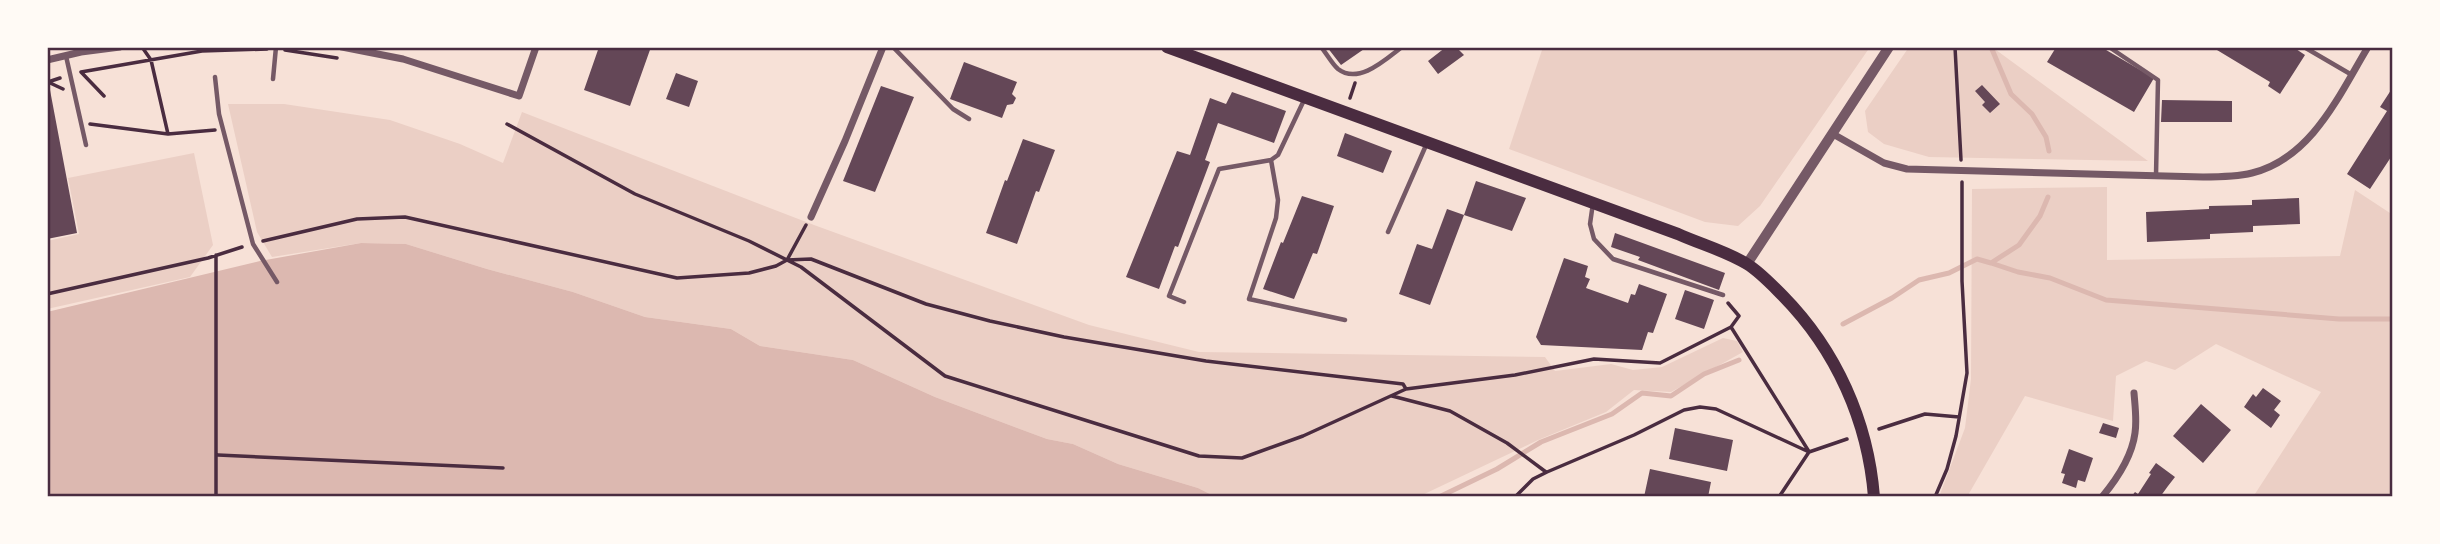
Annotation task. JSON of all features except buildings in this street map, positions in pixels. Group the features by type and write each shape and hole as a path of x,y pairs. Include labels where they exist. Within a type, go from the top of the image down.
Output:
{"main road":[{"path":"1167,47 1678,234 1747,264 1772,286 1814,331 1849,392 1872,465 1874,497"}],"street":[{"path":"47,60 120,47"},
{"path":"342,47 404,60 519,96 536,47"},
{"path":"811,217 883,47"},
{"path":"1747,264 1889,47"},
{"path":"1833,134 1884,163 1907,169 2156,176 2228,176 2252,173 2273,166 2308,140 2326,116 2368,47"},
{"path":"2102,497 2115,482 2136,432 2134,393"}],"lane":[{"path":"273,79 276,47"},
{"path":"893,47 953,109 969,119"},
{"path":"1321,47 1339,69 1349,74 1357,74 1377,66 1402,47"},
{"path":"2109,47 2158,80 2156,176"},
{"path":"2304,47 2351,75"},
{"path":"66,55 86,145"},
{"path":"215,77 223,130 253,244 276,282"},
{"path":"1184,302 1169,296 1219,169 1271,160 1278,155 1305,97"},
{"path":"1388,232 1427,142"},
{"path":"1271,160 1278,200 1276,218 1249,299 1345,320"},
{"path":"1594,203 1590,224 1594,239 1614,259 1723,295"}],"path":[{"path":"142,47 151,60 168,134"},
{"path":"1935,497 1947,468 1968,373 1962,281 1962,172 1955,47"},
{"path":"81,72 104,96"},
{"path":"81,123 168,134 223,130"},
{"path":"507,124 635,194 749,241 801,267 945,376 1199,456 1242,458 1303,436 1406,389 1515,375 1594,359 1660,363 1731,327 1739,316 1723,295"},
{"path":"47,294 357,219 405,217 677,278 749,273 776,266 787,260 811,259 926,304 990,321 1064,337 1206,361 1403,384 1406,389"},
{"path":"787,260 811,217"},
{"path":"216,255 216,497"},
{"path":"1731,327 1809,452"},
{"path":"1390,396 1450,411 1507,443 1547,472"},
{"path":"1515,497 1533,480 1547,472 1623,440 1684,410 1700,407 1716,409 1809,452"},
{"path":"1878,429 1925,414 1959,417"},
{"path":"1779,497 1809,452 1847,439"},
{"path":"218,455 503,468"}],"shaded area":[{"path":"1543,47 1870,47 1760,206 1738,226 1705,222 1509,149"},
{"path":"1909,47 1992,47 2148,161 1929,157 1884,144 1868,132 1865,111"},
{"path":"228,104 284,104 390,120 460,144 503,163 522,112 814,225 1089,325 1199,352 1545,357 1555,371 1611,364 1633,370 1662,367 1723,338 1737,341 1743,352 1671,392 1634,390 1606,412 1538,440 1418,497 1216,497 1198,488 1118,464 1073,444 1047,439 935,397 853,360 760,346 731,329 645,317 573,292 406,244 361,243 272,257 257,232"},
{"path":"194,153 213,245 190,277 47,309 47,241 79,234 68,178"},
{"path":"2107,187 2107,260 2340,256 2355,190 2393,215 2393,497 2253,497 2321,392 2216,344 2175,370 2146,361 2116,376 2113,421 2025,396 1967,497 1939,497 1965,428 1971,379 1972,189"},
{"path":"361,243 406,244 573,292 645,317 731,329 760,346 853,360 935,397 1047,439 1073,444 1118,464 1198,488 1216,497 47,497 47,312 260,261"}],"waterway":[{"path":"1991,47 2011,94 2032,114 2046,137 2049,151"},
{"path":"1843,324 1919,280 1949,273 1977,259 1991,263 2019,245 2040,216 2048,197"},
{"path":"1991,263 2050,278 2106,300 2339,319 2393,319"},
{"path":"1439,497 1497,469 1541,442 1612,414 1642,393 1671,396 1704,374 1739,360"}]}
